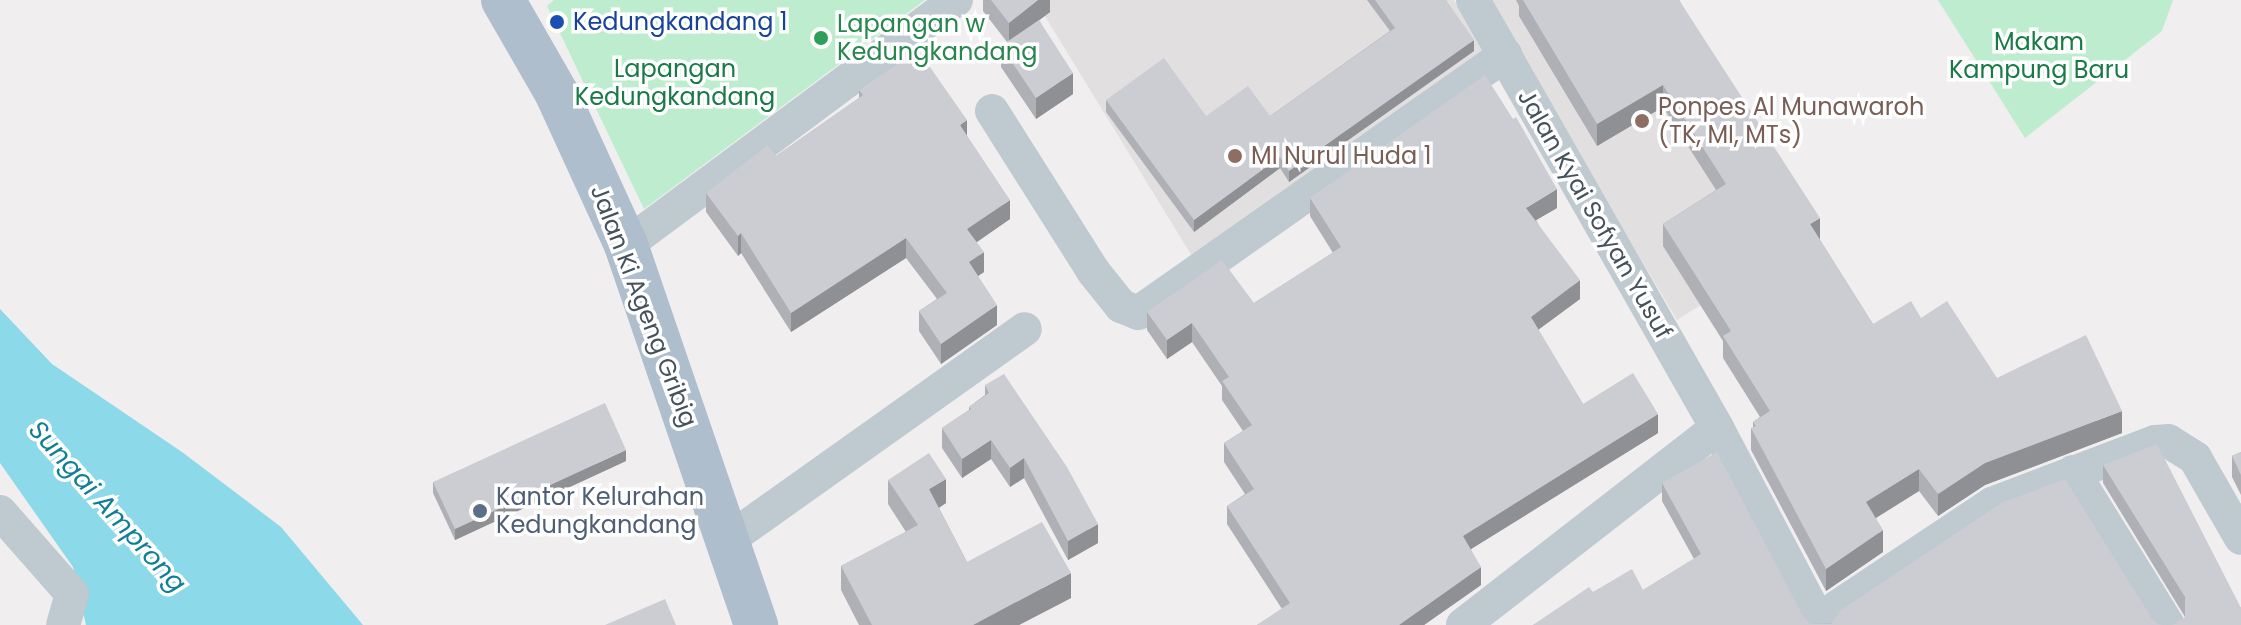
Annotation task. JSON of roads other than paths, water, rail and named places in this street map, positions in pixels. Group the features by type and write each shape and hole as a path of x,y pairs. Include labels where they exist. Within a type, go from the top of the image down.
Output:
{"main road":[{"name":"Jalan Ki Ageng Gribig","path":"513,4 626,245 756,625"}],"street":[{"path":"626,245 956,0"},
{"name":"Jalan Kyai Sofyan Yusuf","path":"1473,0 1717,428 1820,622"},
{"path":"992,111 1093,271 1121,306 1138,313 1505,55"},
{"path":"728,540 1025,329"},
{"path":"1463,625 1717,428"},
{"path":"1820,622 1992,504 2155,442 2168,441 2195,458 2241,538"},
{"path":"2073,472 2168,625"},
{"path":"0,512 72,594 63,625"}],"water":[{"name":"Sungai Amprong","path":"0,309 52,364 182,452 281,527 363,625 86,625 73,567 0,463"}],"place":[{"name":"Kedungkandang 1","path":"557,22"},
{"name":"Lapangan w Kedungkandang","path":"821,38"},
{"name":"Ponpes Al Munawaroh (TK, MI, MTs)","path":"1642,121"},
{"name":"MI Nurul Huda 1","path":"1235,156"},
{"name":"Kantor Kelurahan Kedungkandang","path":"480,511"}],"park label":[{"name":"Makam Kampung Baru","path":"2039,56"},
{"name":"Lapangan Kedungkandang","path":"675,83"}]}
